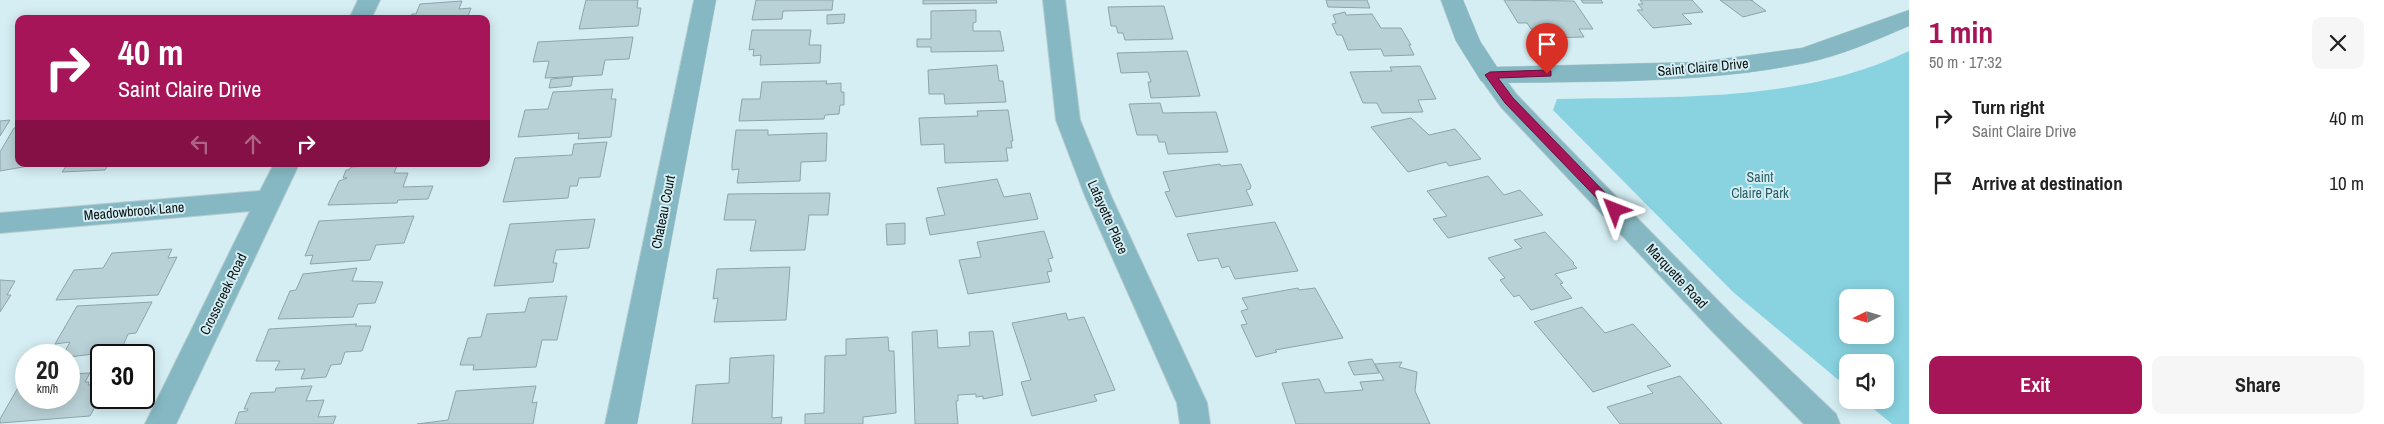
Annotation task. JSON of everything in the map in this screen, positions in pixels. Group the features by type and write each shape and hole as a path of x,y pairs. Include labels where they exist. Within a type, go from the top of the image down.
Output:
{"street":[{"path":"362,15 369,0"},
{"name":"Chateau Court","path":"621,424 704,0"},
{"name":"Lafayette Place","path":"1054,0 1068,120 1098,196 1192,403 1195,424"},
{"name":"Marquette Road","path":"1452,0 1468,41 1509,101 1724,325 1825,424"},
{"name":"Saint Claire Drive","path":"1490,75 1710,69 1805,56 1874,32 1909,17"},
{"name":"Crosscreek Road","path":"160,424 284,167"},
{"name":"Meadowbrook Lane","path":"0,223 268,200"}],"green space":[{"name":"Saint Claire Park","path":"1909,51 1909,424 1892,424 1874,409 1894,409 1894,354 1839,354 1839,380 1733,292 1553,110 1557,99 1647,98 1737,93 1825,80 1868,68"}],"building":[{"path":"586,0 638,0 637,8 641,8 638,26 579,29"},
{"path":"756,0 833,0 832,10 783,11 782,19 752,20"},
{"path":"923,0 996,0 997,3 923,4"},
{"path":"1326,0 1367,0 1370,8 1328,7"},
{"path":"1504,0 1574,1 1593,29 1579,29 1584,37 1546,38 1540,29 1531,29 1527,23 1518,23"},
{"path":"1581,0 1601,0 1603,3 1583,3"},
{"path":"1640,0 1692,0 1703,12 1682,14 1692,24 1653,28 1637,10 1643,10 1638,4 1643,4"},
{"path":"1720,0 1751,0 1766,11 1743,17"},
{"path":"462,1 459,9 471,8 468,15 412,15 416,14 420,4"},
{"path":"1164,6 1173,39 1125,40 1123,33 1118,33 1116,26 1111,26 1108,7"},
{"path":"976,10 976,22 973,23 973,31 1000,31 1004,51 931,52 931,47 917,47 917,39 931,39 931,11"},
{"path":"1345,12 1346,15 1372,14 1381,28 1401,28 1411,45 1409,45 1414,55 1384,56 1381,49 1348,50 1342,35 1337,35 1332,24 1336,23 1333,15"},
{"path":"845,14 844,23 827,24 827,15"},
{"path":"752,30 811,30 809,45 821,45 820,63 760,65 761,55 753,56 754,49 749,50"},
{"path":"633,37 629,59 605,60 602,75 545,78 549,61 533,62 538,42"},
{"path":"1187,51 1200,96 1151,98 1148,82 1151,82 1148,72 1121,73 1117,53"},
{"path":"997,65 999,81 1003,81 1006,102 945,104 944,94 929,94 928,70"},
{"path":"1420,66 1436,99 1418,100 1423,112 1382,113 1377,103 1363,103 1350,72 1392,71 1390,67"},
{"path":"573,77 571,86 549,88 551,79"},
{"path":"827,81 826,84 841,83 841,92 844,92 844,105 840,105 839,114 825,115 824,119 739,121 742,99 760,99 762,82"},
{"path":"613,89 611,99 616,99 611,137 578,139 579,133 518,137 525,110 548,109 553,92"},
{"path":"1160,103 1163,113 1216,112 1228,152 1168,154 1165,142 1159,142 1157,135 1137,135 1129,104"},
{"path":"1008,110 1013,141 1011,141 1012,148 1006,148 1008,161 945,163 944,144 921,145 919,118 978,116 977,111"},
{"path":"1411,118 1429,135 1455,129 1481,159 1449,166 1446,162 1408,172 1371,127"},
{"path":"10,120 0,136 0,121"},
{"path":"15,128 15,167 23,167 0,171 0,152"},
{"path":"736,130 768,130 768,135 827,133 826,161 801,162 800,181 737,183 739,169 732,170"},
{"path":"607,142 600,177 579,178 577,186 570,186 568,198 503,202 515,158 572,155 574,144"},
{"path":"1220,164 1221,166 1241,164 1251,186 1250,189 1246,190 1253,205 1176,217 1165,192 1170,191 1163,172"},
{"path":"66,167 107,167 105,170 62,172"},
{"path":"351,167 397,167 394,173 408,173 403,187 433,186 428,199 398,200 397,203 328,205 339,181 347,178 343,178 346,170 349,170"},
{"path":"1488,176 1504,195 1520,190 1543,215 1448,238 1433,219 1447,216 1427,191"},
{"path":"997,179 1004,197 1030,193 1038,219 930,235 926,218 945,215 937,188"},
{"path":"830,193 828,215 809,215 805,250 750,251 756,220 724,220 728,194"},
{"path":"414,216 404,243 376,245 370,260 310,264 313,255 305,256 319,221"},
{"path":"595,219 589,248 556,250 553,263 557,263 553,282 494,286 510,224"},
{"path":"1275,222 1298,271 1235,279 1229,266 1222,268 1218,258 1198,261 1187,234"},
{"path":"905,223 905,244 887,245 886,224"},
{"path":"1044,231 1053,258 1048,259 1052,271 1047,272 1050,282 968,294 959,260 981,257 977,242"},
{"path":"1545,232 1577,268 1555,274 1563,283 1560,284 1572,298 1531,310 1519,295 1514,297 1500,280 1505,278 1488,258 1522,248 1514,240"},
{"path":"172,249 168,258 177,257 158,295 56,300 74,270 103,268 112,253"},
{"path":"790,267 786,320 714,322 718,298 713,299 717,269"},
{"path":"357,268 352,281 383,282 375,303 358,304 353,317 278,319 290,291 296,290 303,274"},
{"path":"0,280 15,281 7,295 11,295 0,312"},
{"path":"1298,288 1299,290 1315,288 1343,338 1275,350 1277,352 1256,357 1241,325 1247,324 1241,311 1248,309 1242,298"},
{"path":"567,296 557,340 542,340 536,367 473,370 474,365 460,365 468,338 481,337 487,314 525,312 529,298"},
{"path":"152,302 136,333 128,334 124,344 90,344 90,354 80,356 80,344 69,344 70,342 55,344 77,306"},
{"path":"1582,307 1605,333 1633,324 1671,366 1593,392 1534,322"},
{"path":"1066,313 1068,320 1084,317 1115,390 1094,395 1097,401 1032,416 1021,382 1031,380 1012,323"},
{"path":"357,324 355,326 371,326 362,351 345,352 341,364 331,365 326,377 301,379 305,369 275,370 280,361 256,361 269,329"},
{"path":"937,330 938,348 970,346 969,332 993,331 1003,395 983,399 983,396 976,397 976,394 958,395 958,401 956,401 958,424 915,424 912,332"},
{"path":"888,337 889,351 894,351 896,413 863,417 863,424 805,424 805,414 824,413 825,356 846,355 846,339"},
{"path":"774,355 772,418 782,417 781,424 692,424 696,385 729,383 730,358"},
{"path":"1372,359 1379,373 1354,375 1348,362"},
{"path":"1402,362 1399,367 1417,372 1415,391 1430,424 1296,424 1282,383 1319,379 1325,393 1363,390 1360,382 1384,380 1375,364"},
{"path":"80,373 90,373 85,382 89,382 88,385 90,385 90,409 94,409 90,416 0,423 0,419 15,393 15,409 80,409"},
{"path":"1680,376 1722,424 1620,424 1607,407 1653,393 1647,386"},
{"path":"312,386 306,401 324,400 318,417 336,416 333,424 235,424 239,412 247,411 248,409 244,409 251,393 275,392 276,388"},
{"path":"536,386 532,403 537,402 533,424 417,424 448,420 456,391"}],"route":[{"path":"1547,74 1490,75 1509,101 1615,210"}]}
